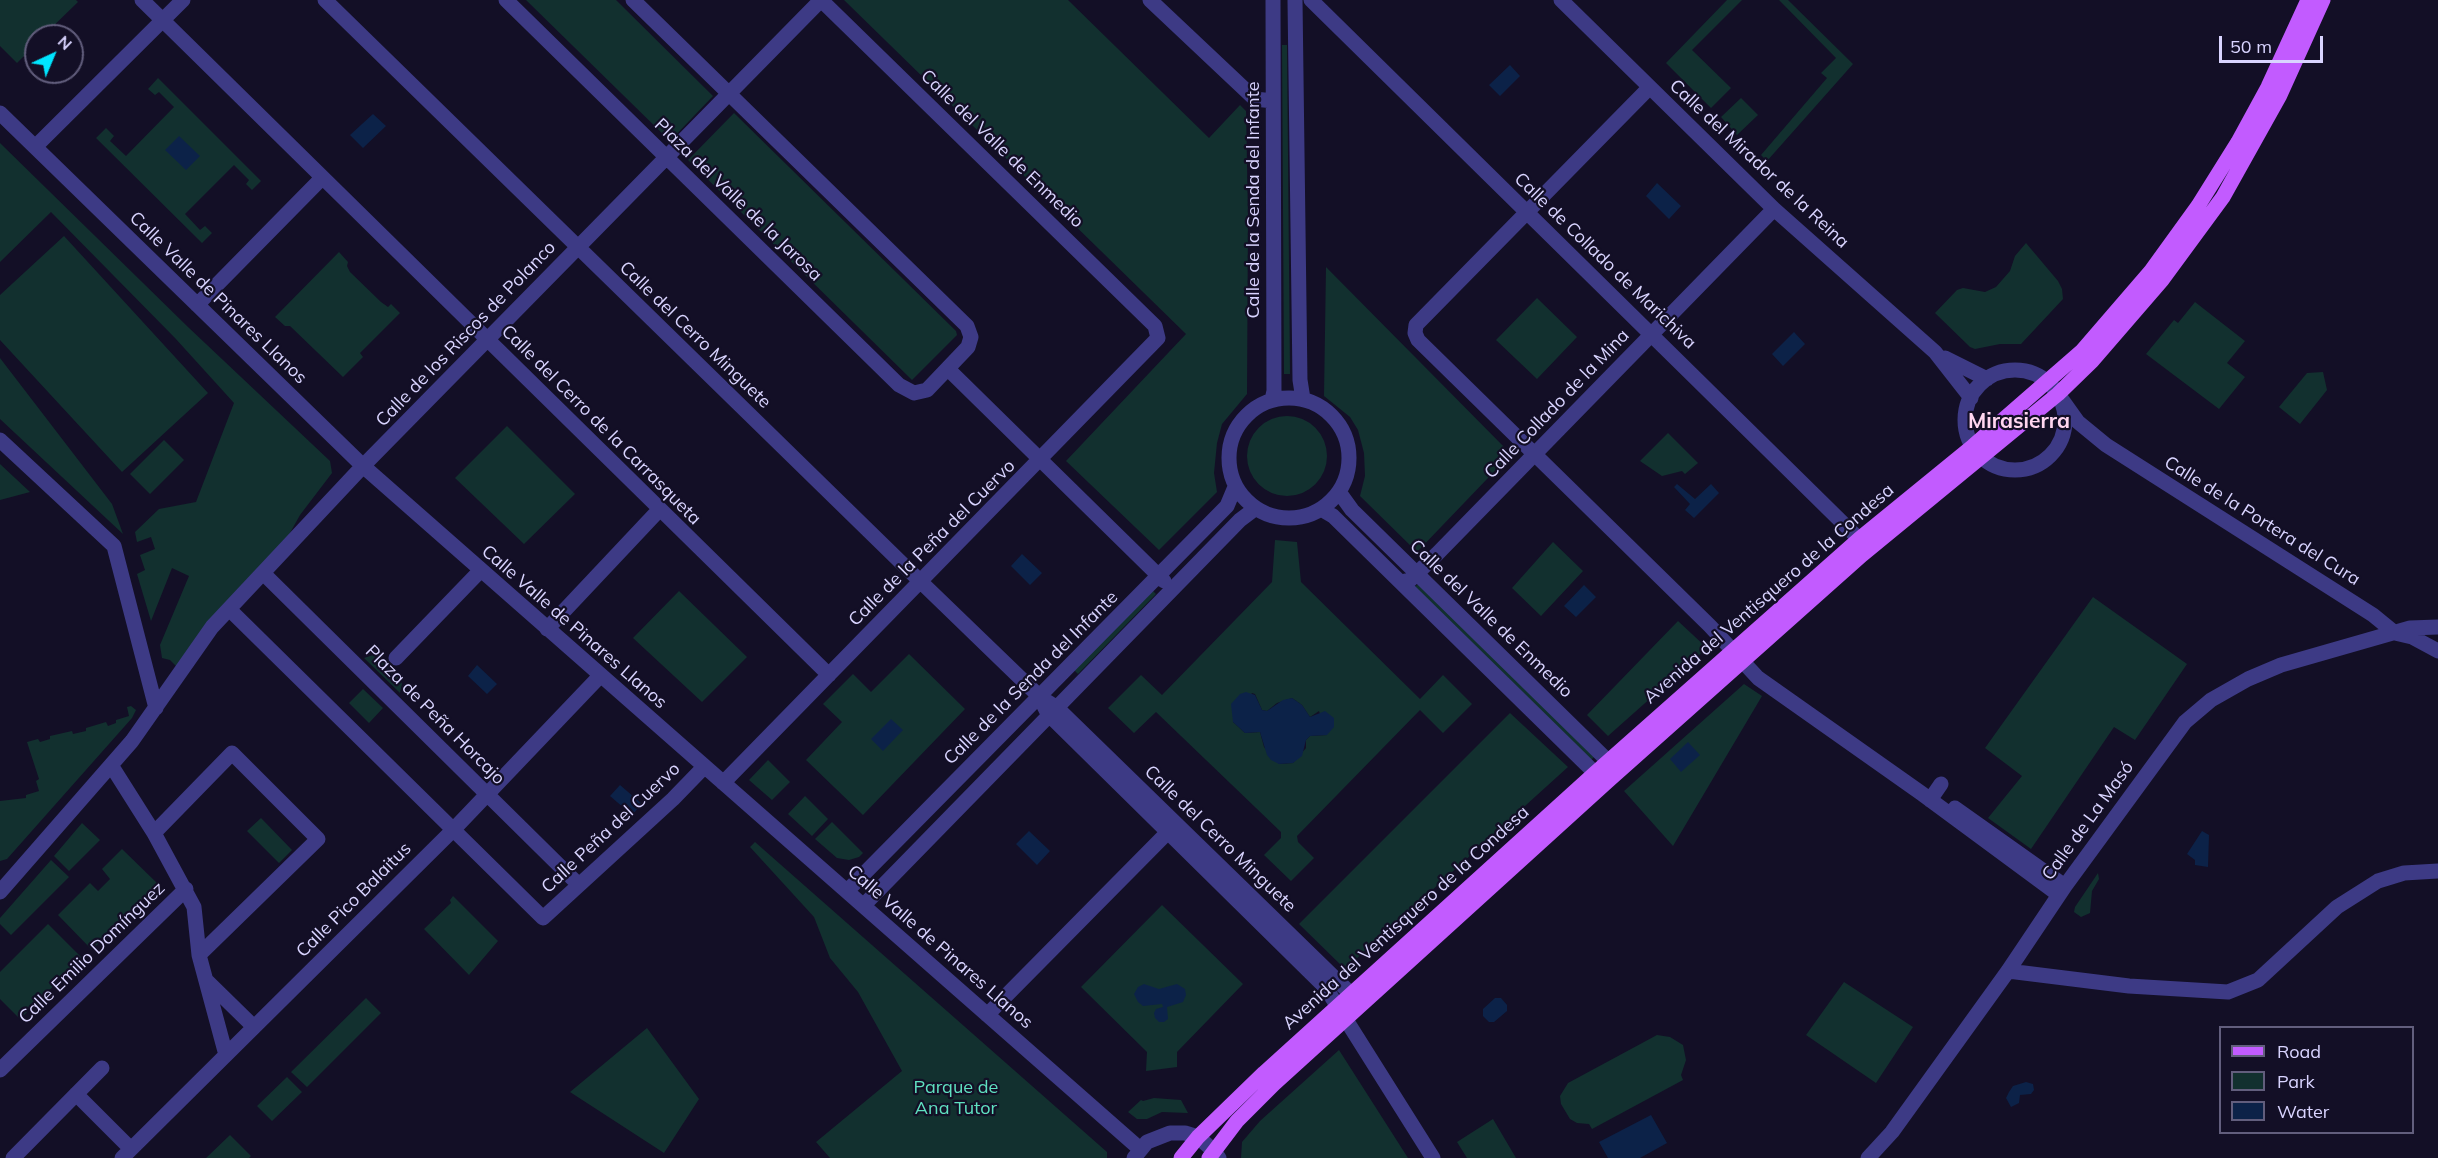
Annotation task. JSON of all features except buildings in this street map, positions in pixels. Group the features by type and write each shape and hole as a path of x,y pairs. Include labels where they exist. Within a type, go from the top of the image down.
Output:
{"main road":[{"name":"Avenida del Ventisquero de la Condesa","path":"2053,388 2151,271 2198,206 2238,142 2268,87 2308,0"},
{"name":"Avenida del Ventisquero de la Condesa","path":"1737,656 1862,555 1977,451 2133,317 2223,197 2280,95 2323,0"},
{"name":"Avenida del Ventisquero de la Condesa","path":"1181,1158 1198,1137 1351,993 1606,773 1737,656 1858,539 1977,451"},
{"name":"Avenida del Ventisquero de la Condesa","path":"1214,1156 1250,1107 1606,773"}],"street":[{"name":"Calle del Cerro de la Carrasqueta","path":"142,0 829,675"},
{"path":"35,147 183,0"},
{"name":"Calle del Cerro Minguete","path":"325,0 1040,697 1168,832 1319,980 1433,1158"},
{"name":"Plaza del Valle de la Jarosa","path":"506,0 899,385 914,393 927,390 968,347 971,337 968,326 633,0"},
{"name":"Calle de los Riscos de Polanco","path":"0,892 111,765 156,708 212,627 363,466 821,0"},
{"name":"Calle del Valle de Enmedio","path":"821,0 1155,326"},
{"path":"1150,0 1255,99 1273,101"},
{"name":"Calle de la Senda del Infante","path":"1272,400 1275,391 1273,0"},
{"path":"1295,0 1300,380 1303,399"},
{"name":"Calle de Collado de Marichiva","path":"1311,0 1858,539"},
{"name":"Calle del Mirador de la Reina","path":"1561,0 1648,88 1774,209 1935,352 1952,370 1971,398"},
{"path":"1648,88 1416,326 1415,333 1418,340 1536,454 1766,684 1935,793 2011,854 2062,891"},
{"name":"Calle Valle de Pinares Llanos","path":"0,113 363,466 864,905 1137,1154"},
{"path":"197,306 322,178"},
{"name":"Calle Collado de la Mina","path":"1418,574 1774,209"},
{"name":"Calle de la Peña del Cuervo","path":"723,783 1158,338 1155,326"},
{"name":"Calle del Mirador de la Reina","path":"1935,352 1987,379"},
{"path":"948,369 1172,589"},
{"path":"2018,370 2034,374 2053,388 2062,403 2065,422 2061,440 2047,459 2026,469 2002,468 1977,451 1966,422 1971,398 1987,379 2002,372 2018,370"},
{"name":"Calle de la Portera del Cura","path":"2053,388 2078,422 2106,445 2373,615 2395,633"},
{"path":"1285,397 1303,399 1328,412 1343,431 1347,442 1348,469 1339,492 1321,509 1311,514 1288,518 1267,514 1242,497 1235,487 1229,452 1232,438 1246,415 1272,400 1285,397"},
{"name":"Calle de la Portera del Cura","path":"2061,440 2080,437 2106,445"},
{"path":"0,440 114,546 156,708"},
{"name":"Calle de la Senda del Infante","path":"847,891 1227,506 1235,487"},
{"name":"Calle del Valle de Enmedio","path":"1339,492 1346,504 1418,574 1606,773"},
{"name":"Calle de la Senda del Infante","path":"864,905 1052,710 1240,520 1256,508"},
{"name":"Calle del Valle de Enmedio","path":"1321,509 1333,516 1606,773"},
{"path":"547,629 659,510"},
{"path":"1858,539 1862,545 1862,555"},
{"path":"396,658 480,570"},
{"name":"Plaza de Peña Horcajo","path":"263,573 579,885"},
{"path":"1401,582 1410,580 1418,574"},
{"path":"229,609 454,829"},
{"name":"Calle de La Masó","path":"1868,1158 1892,1132 2168,742 2185,722 2211,700 2248,679 2281,666 2410,628 2438,627"},
{"path":"2395,633 2412,637 2437,651"},
{"name":"Calle Pico Balaitus","path":"76,1094 127,1153 454,829 600,676"},
{"name":"Calle del Cerro Minguete","path":"1052,710 1351,993"},
{"path":"154,833 232,753 318,838 199,955"},
{"path":"111,765 154,833 194,907 199,955 226,1055"},
{"name":"Calle Peña del Cuervo","path":"454,829 543,918 673,799 704,767"},
{"path":"987,1015 1168,832"},
{"path":"2008,970 2129,986 2228,992 2258,981 2337,907 2378,881 2404,873 2438,871"},
{"name":"Calle Emilio Domínguez","path":"0,1070 186,889"},
{"path":"205,979 254,1027"},
{"path":"1344,1020 1351,1002 1351,993"},
{"path":"13,1158 102,1068"},
{"name":"Calle de La Masó","path":"1882,1158 1892,1132"},
{"path":"1137,1154 1155,1137 1170,1133 1185,1133 1198,1137 1214,1156"}],"green space":[{"path":"0,0 76,0 78,2 55,24 24,24 24,56 17,63 0,46"},
{"path":"526,0 616,0 713,96 670,141"},
{"path":"844,0 1068,0 1209,138 1240,105 1246,111 1247,394 1222,424 1217,443 1214,473 1217,492 1159,550 1066,461 1186,334"},
{"path":"1727,0 1742,0 1692,50 1731,88 1711,108 1666,63"},
{"path":"1779,0 1788,0 1853,64 1767,161 1761,155 1827,78 1821,73 1836,58"},
{"path":"1282,45 1287,45 1290,374 1284,374"},
{"path":"158,78 261,181 252,190 246,184 249,180 234,165 185,214 200,230 205,226 212,233 202,243 96,138 106,128 114,136 110,141 126,156 174,107 159,92 155,95 148,89"},
{"path":"1741,98 1758,115 1737,135 1721,117"},
{"path":"734,113 956,331 957,335 912,380 688,160"},
{"path":"0,143 188,327 330,461 332,473 300,515 281,549 179,669 170,660 162,658 160,645 189,576 172,568 151,621 137,574 145,570 140,555 155,549 151,537 137,542 135,532 159,509 196,502 234,403 175,338 51,212 0,262"},
{"path":"64,236 208,393 122,472 0,340 0,295"},
{"path":"2026,243 2058,281 2063,299 2021,344 2000,344 1975,349 1970,347 1935,313 1957,290 1963,288 1985,292 1996,287 2010,271 2015,256"},
{"path":"339,252 348,262 350,272 381,302 388,307 391,304 400,313 360,353 363,357 343,377 290,326 285,326 275,317"},
{"path":"1326,267 1511,454 1417,552 1360,496 1365,476 1364,453 1358,430 1350,417 1324,396"},
{"path":"1537,298 1577,337 1537,379 1496,340"},
{"path":"2195,302 2245,341 2227,363 2245,377 2219,409 2146,354 2174,320 2178,323"},
{"path":"0,358 112,504 123,534 0,419"},
{"path":"2323,372 2327,390 2300,424 2279,407 2307,373"},
{"path":"1287,416 1302,419 1315,428 1324,441 1327,456 1324,471 1315,484 1302,493 1287,496 1272,493 1259,484 1250,471 1247,456 1250,441 1259,428 1272,419"},
{"path":"507,426 575,494 524,544 455,478"},
{"path":"1668,433 1698,463 1685,474 1682,471 1662,476 1640,461"},
{"path":"164,440 184,460 150,494 130,474"},
{"path":"0,464 30,492 0,500"},
{"path":"1275,540 1297,542 1301,582 1420,699 1443,675 1472,704 1443,733 1420,710 1297,836 1298,842 1314,858 1291,881 1264,855 1281,838 1281,832 1156,712 1134,733 1108,708 1141,675 1162,695 1272,582","holes":["1252,693 1255,694 1262,710 1267,711 1277,703 1292,698 1302,705 1310,717 1319,711 1327,735 1310,736 1306,740 1306,748 1293,763 1279,764 1264,747 1260,732 1245,733 1233,722"]},
{"path":"1553,542 1583,571 1541,616 1512,588"},
{"path":"1419,584 1595,756 1591,760 1412,588"},
{"path":"679,591 747,657 702,702 633,638"},
{"path":"1153,591 1156,594 1078,674 1074,670"},
{"path":"2093,597 2187,664 2135,740 2114,727 2031,849 1988,818 2022,776 1985,748"},
{"path":"1678,621 1707,648 1608,736 1587,715"},
{"path":"909,654 965,709 863,815 806,760 842,722 823,704 853,674 871,692"},
{"path":"373,655 387,659 396,668 402,684 400,693 364,658"},
{"path":"1744,684 1762,696 1673,846 1624,791"},
{"path":"363,689 383,708 369,723 349,703"},
{"path":"131,706 136,710 132,718 7,859 0,861 0,801 26,798 26,795 39,791 36,781 39,779 27,742 38,739 40,742 50,739 50,736 72,731 73,734 86,731 86,728 106,722 108,726 116,723 116,720 129,716 127,707"},
{"path":"1510,713 1568,767 1345,969 1299,924"},
{"path":"768,760 790,782 772,800 749,780"},
{"path":"805,796 828,819 812,836 788,814"},
{"path":"261,818 292,850 279,863 247,831"},
{"path":"832,822 863,853 859,857 849,860 837,858 815,839"},
{"path":"82,823 100,840 69,871 54,856"},
{"name":"Parque de Ana Tutor","path":"755,842 1107,1152 1107,1158 830,1158 816,1142 902,1071 858,992 830,958 814,917 750,847"},
{"path":"122,849 158,884 92,950 58,915 90,883 98,891 110,879 102,869"},
{"path":"51,860 69,877 11,935 0,924 0,918"},
{"path":"2098,873 2099,879 2092,891 2090,913 2081,917 2074,912 2075,907"},
{"path":"453,896 498,941 469,975 424,929 451,903"},
{"path":"1162,905 1243,984 1177,1052 1177,1067 1146,1071 1147,1052 1081,987"},
{"path":"48,924 82,958 20,1019 0,999 0,972"},
{"path":"1844,982 1913,1027 1876,1083 1806,1035"},
{"path":"366,998 381,1013 307,1087 291,1072"},
{"path":"647,1028 699,1099 664,1153 570,1092"},
{"path":"1657,1035 1670,1037 1683,1045 1686,1060 1681,1075 1683,1080 1592,1129 1589,1124 1577,1123 1570,1119 1561,1104 1560,1096 1568,1083"},
{"path":"1339,1050 1408,1158 1241,1158 1242,1142 1260,1121"},
{"path":"287,1077 302,1092 272,1121 257,1106"},
{"path":"1154,1098 1181,1100 1188,1113 1162,1112 1147,1119 1137,1119 1128,1112 1141,1100"},
{"path":"1493,1119 1516,1158 1467,1158 1457,1142"},
{"path":"230,1135 251,1156 249,1158 206,1158"}],"water":[{"path":"1510,65 1520,76 1500,96 1489,85"},
{"path":"373,114 386,126 363,148 350,135"},
{"path":"179,136 200,156 186,170 165,150"},
{"path":"1657,183 1681,206 1669,219 1646,196"},
{"path":"1794,332 1805,344 1783,366 1772,354"},
{"path":"1677,484 1695,499 1711,484 1719,493 1694,518 1685,510 1690,504 1674,487"},
{"path":"1022,554 1042,573 1030,585 1011,566"},
{"path":"1584,585 1596,597 1576,617 1564,606"},
{"path":"477,665 497,684 487,694 468,676"},
{"path":"1246,692 1255,695 1262,710 1267,711 1283,700 1292,698 1302,705 1310,717 1325,711 1334,718 1334,727 1327,735 1310,736 1306,740 1302,756 1293,763 1279,764 1267,755 1260,732 1245,733 1233,722 1231,704 1240,694"},
{"path":"891,719 903,730 883,751 871,739"},
{"path":"1688,742 1700,755 1681,772 1670,759"},
{"path":"620,785 642,804 632,815 610,796"},
{"path":"1029,831 1050,851 1037,865 1016,844"},
{"path":"2202,831 2209,835 2208,867 2195,865 2195,860 2187,854"},
{"path":"1144,984 1159,989 1177,984 1185,989 1186,995 1183,1002 1167,1007 1168,1019 1159,1022 1154,1013 1156,1009 1163,1007 1162,1004 1143,1006 1134,994 1138,987"},
{"path":"1495,998 1501,998 1507,1005 1507,1011 1494,1022 1489,1022 1483,1016 1483,1009"},
{"path":"2026,1082 2033,1084 2034,1090 2031,1094 2020,1095 2019,1103 2011,1107 2006,1098 2009,1092 2013,1086"},
{"path":"1651,1115 1667,1143 1640,1158 1608,1158 1599,1142"}],"district":[{"name":"Mirasierra","path":"2019,422"}]}
